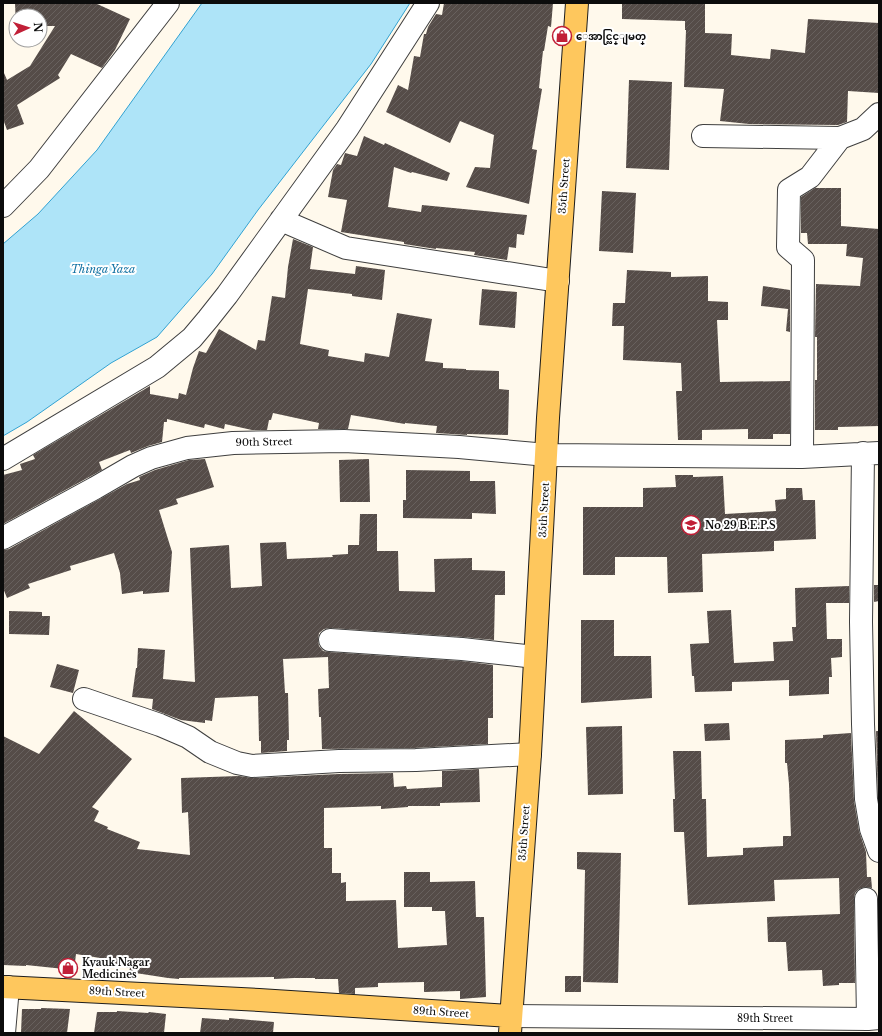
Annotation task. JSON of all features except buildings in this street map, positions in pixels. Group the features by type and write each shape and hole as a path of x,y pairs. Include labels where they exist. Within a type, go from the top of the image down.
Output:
{"main road":[{"name":"35th Street","path":"511,1025 530,754 548,418 577,3"},
{"name":"89th Street","path":"6,987 259,1000 511,1025"}],"street":[{"path":"3,206 39,169 168,3"},
{"path":"3,459 158,367 192,338 261,249 347,129 428,3"},
{"path":"703,136 840,138 863,129 879,114"},
{"path":"802,457 803,260 788,247 788,190 810,177 840,138"},
{"path":"281,220 346,248 558,281"},
{"name":"90th Street","path":"3,538 82,496 133,466 151,458 187,448 233,442 344,441 459,447 546,455 802,457 871,453"},
{"path":"871,453 861,622 863,724 866,799 871,829 879,851"},
{"path":"330,640 462,649 535,657"},
{"path":"84,699 160,725 188,737 210,752 237,763 252,766 339,761 416,760 530,754"},
{"path":"866,899 876,1022"},
{"path":"4,1033 6,987"},
{"name":"89th Street","path":"511,1025 678,1025 876,1022"}],"water":[{"name":"Thinga Yaza","path":"202,3 410,3 371,64 258,210 212,274 157,337 111,363 27,422 3,436 3,244 38,214 97,150"}],"place":[{"name":"ေအာင္လြင္ျမတ္","path":"562,36"},
{"name":"No 29 B.E.P.S","path":"691,525"},
{"name":"Kyauk Nagar Medicines","path":"68,968"}]}
